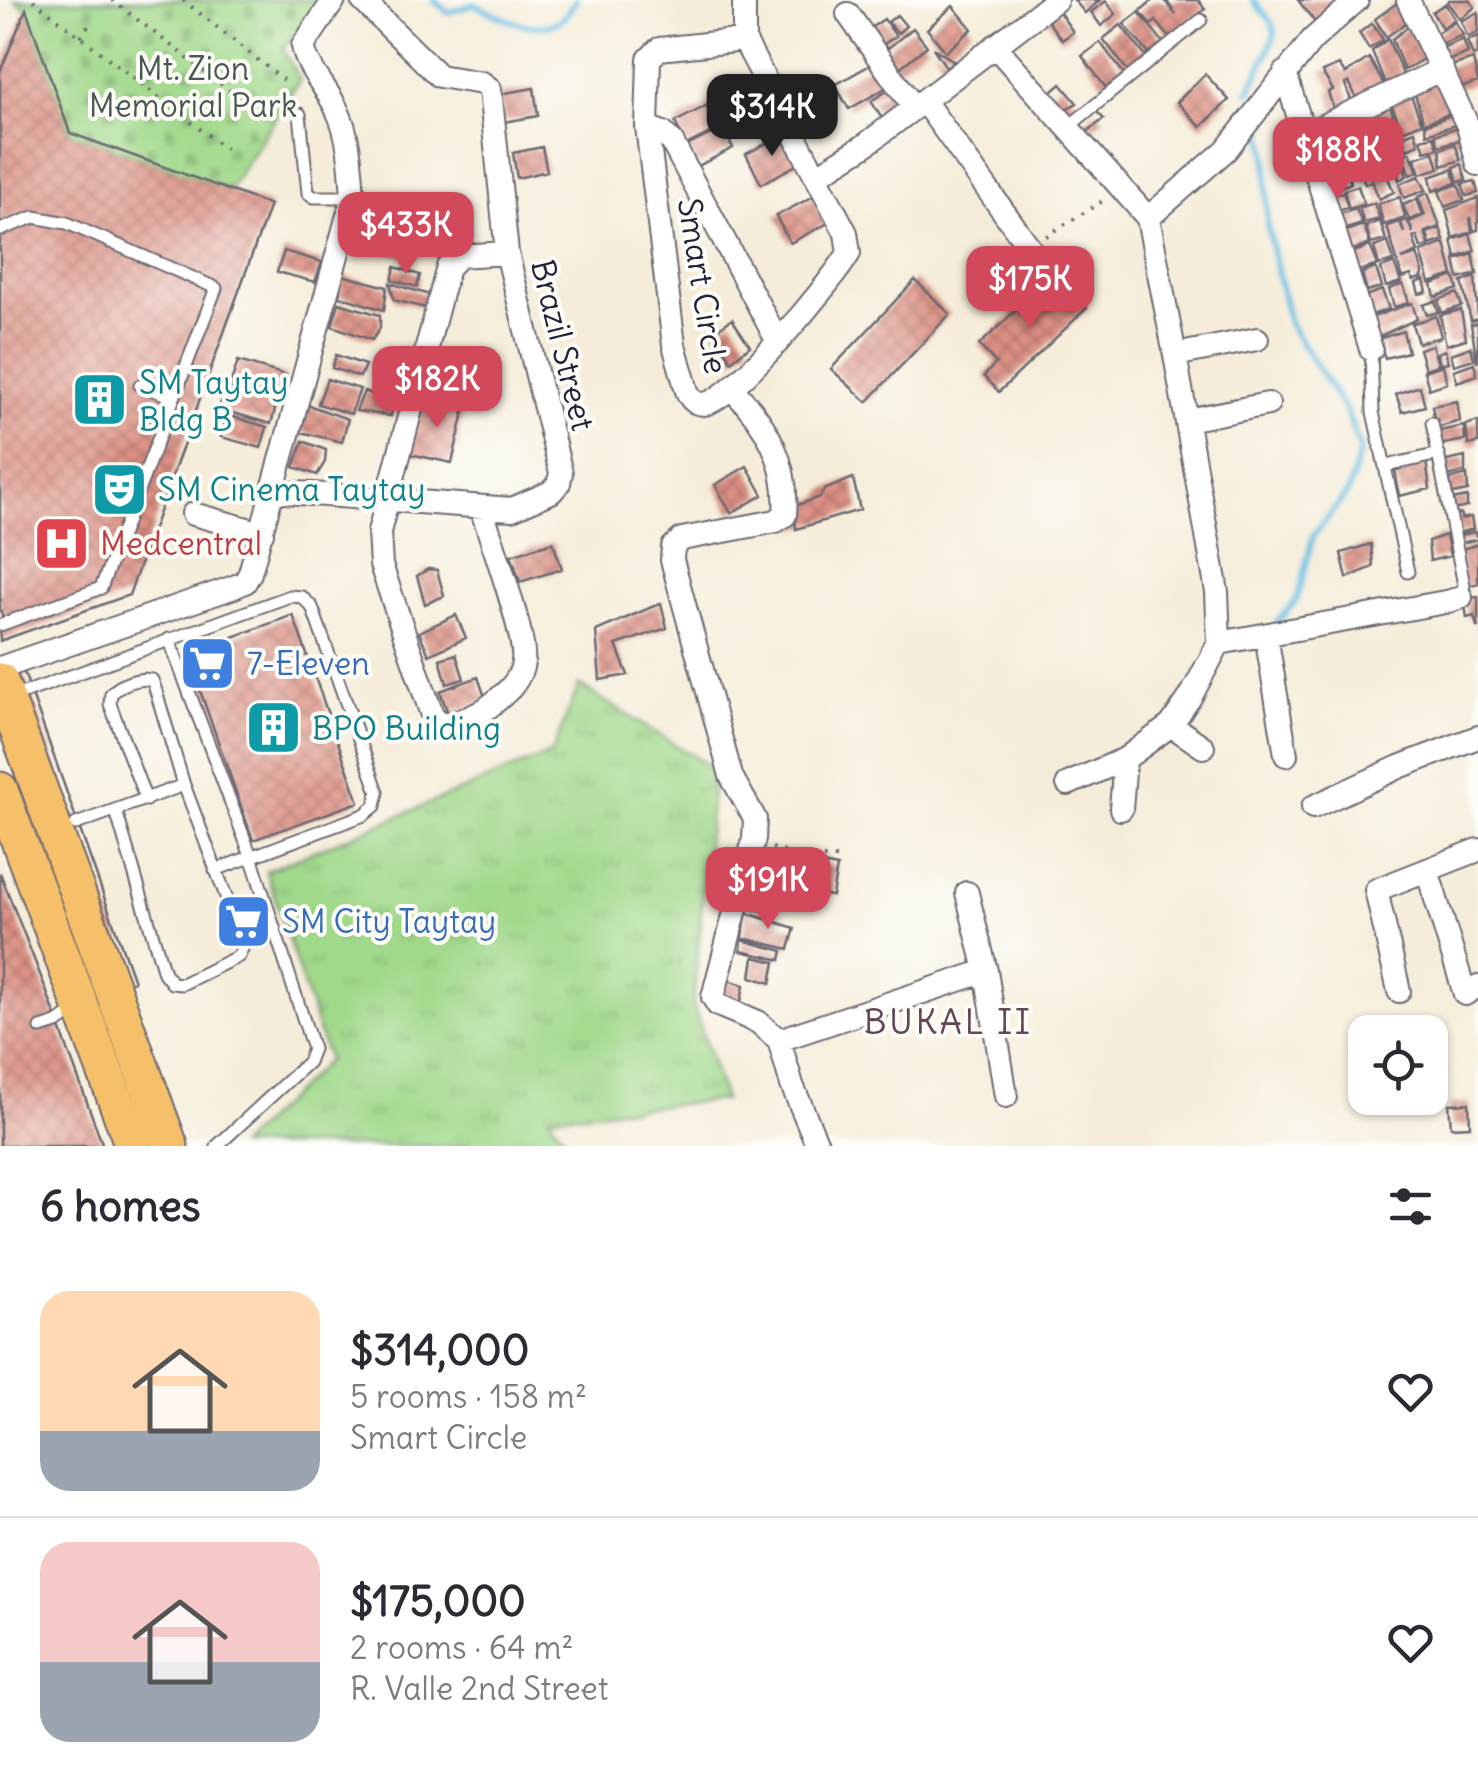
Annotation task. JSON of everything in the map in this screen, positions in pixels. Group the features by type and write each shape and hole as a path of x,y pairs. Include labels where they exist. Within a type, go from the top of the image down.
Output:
{"main road":[{"path":"2,683 67,827 170,1146"},
{"path":"0,790 75,1017 132,1146"}],"street":[{"path":"2,683 244,582 262,533 353,197 351,162 338,112 306,60 303,46 334,0"},
{"name":"Brazil Street","path":"272,490 512,510 540,500 559,483 561,473 507,252 490,89 439,76 362,0"},
{"path":"744,0 744,40"},
{"path":"816,176 864,146 1056,0"},
{"path":"1148,218 1226,150 1312,40 1358,0"},
{"path":"1408,0 1468,126 1478,164"},
{"path":"848,14 1029,247"},
{"name":"Smart Circle","path":"744,40 846,233 849,252 778,342 732,389 704,404 690,398 674,345 647,127 649,59 655,51 744,40"},
{"path":"995,46 1148,218 1176,355 1216,592 1219,642 1191,696 1170,725 1125,759 1068,784"},
{"path":"1304,135 1442,69"},
{"path":"1285,73 1371,350"},
{"path":"647,127 663,133 672,142 778,342"},
{"path":"482,510 524,660 520,675 508,692 484,710 449,724 440,723 432,715 380,565 379,532 448,267 459,256 507,252"},
{"path":"1176,355 1256,339"},
{"path":"732,389 769,432 787,494 785,515 776,521 682,539 674,547 672,560 732,776 755,819 754,840 712,997 718,1005 758,1022 779,1040 792,1085 818,1146"},
{"path":"1187,420 1268,404"},
{"path":"193,514 262,533"},
{"path":"1219,642 1451,602 1461,597"},
{"path":"1266,635 1286,755"},
{"path":"1170,725 1203,748"},
{"path":"1312,807 1478,737"},
{"path":"1121,810 1125,759"},
{"path":"1399,991 1376,890 1478,850"},
{"path":"1427,870 1465,994 1478,986"},
{"path":"968,893 986,972 1006,1096"},
{"path":"779,1040 986,972"}],"lane":[{"path":"1067,128 1201,20"},
{"path":"300,114 308,192 314,197 353,197"},
{"path":"0,230 34,217 67,222 216,288 101,588 0,626"},
{"path":"1371,350 1373,412 1408,572"},
{"path":"140,385 172,396"},
{"path":"1432,424 1464,584 1461,597"},
{"path":"1386,466 1439,454"},
{"path":"2,683 169,639 290,596 302,597 312,606 378,792 376,806 364,815 214,870"},
{"path":"169,639 251,856 313,1044 313,1054 217,1146"},
{"path":"116,812 164,972 172,982 182,984 211,972 243,951 244,944 184,785 152,680 143,678 116,689 110,704 146,800"},
{"path":"67,827 184,785"},
{"path":"41,1028 75,1017"}],"path":[{"path":"33,0 227,150"},
{"path":"112,0 257,112"},
{"path":"183,0 283,80"},
{"path":"81,36 90,23"},
{"path":"1029,247 1123,188"},
{"path":"754,840 780,853 840,858"}],"green space":[{"name":"Mt. Zion Memorial Park","path":"14,0 321,0 283,49 300,80 229,190 70,133 26,9"},
{"path":"579,685 714,769 693,1004 724,1100 549,1116 570,1146 239,1146 328,1060 266,871 552,753"}],"building":[{"path":"1074,0 1100,0 1085,13"},
{"path":"1153,0 1164,0 1176,15 1166,0 1198,0 1205,9 1170,38 1156,21 1151,25 1140,11"},
{"path":"1298,0 1345,0 1317,25"},
{"path":"1401,0 1413,18 1386,37 1375,19"},
{"path":"1449,0 1469,0 1475,7 1460,19"},
{"path":"1106,1 1116,14 1101,26 1091,12"},
{"path":"1445,4 1455,19 1442,28 1432,12"},
{"path":"953,6 972,29 946,52 927,29"},
{"name":"SM Taytay Bldg B","path":"26,9 70,133 270,205 129,595 0,641 0,72"},
{"path":"1058,10 1073,32 1062,40 1046,19"},
{"path":"1139,12 1163,42 1149,54 1124,24"},
{"path":"1478,12 1478,32 1468,37 1461,21"},
{"path":"897,15 906,26 898,33 888,22"},
{"path":"884,19 896,36 878,48 866,31"},
{"path":"1455,22 1463,35 1439,45 1433,35"},
{"path":"1372,23 1383,40 1369,49 1359,33"},
{"path":"1413,23 1425,58 1404,70 1392,39"},
{"path":"1121,25 1146,57 1128,71 1103,39"},
{"path":"913,28 927,46 897,70 883,52"},
{"path":"1478,36 1478,54 1473,56 1467,41"},
{"path":"1388,39 1405,79 1386,86 1372,51"},
{"path":"1463,39 1468,53 1447,61 1441,48"},
{"path":"1100,42 1124,74 1106,88 1082,56"},
{"path":"933,48 954,61 946,67"},
{"path":"1369,58 1384,85 1357,99 1349,82 1345,84 1354,108 1336,117 1328,92 1333,90 1322,72 1339,65 1345,74"},
{"path":"1473,59 1478,82 1454,90 1445,68"},
{"path":"877,61 891,85 849,109 835,85"},
{"path":"1205,74 1229,100 1201,127 1177,102"},
{"path":"1440,76 1455,112 1424,123 1413,88"},
{"path":"1061,84 1077,103 1060,112 1045,98"},
{"path":"534,88 538,116 504,122 499,94"},
{"path":"892,88 905,109 884,122 871,101"},
{"path":"1409,91 1422,123 1402,131 1390,99"},
{"path":"1388,100 1399,133 1381,140 1377,129 1388,124 1377,127 1369,108"},
{"path":"712,103 724,126 686,145 675,122"},
{"path":"1096,111 1104,119 1084,134 1077,127"},
{"path":"1454,114 1458,124 1427,134 1425,125"},
{"path":"1369,116 1376,133 1347,146 1340,128"},
{"path":"1334,125 1346,156 1333,163 1319,132"},
{"path":"1459,127 1463,139 1439,146 1435,135"},
{"path":"723,128 733,148 698,166 687,146"},
{"path":"1415,131 1419,144 1407,149 1402,136"},
{"path":"783,135 798,164 761,184 746,154"},
{"path":"1399,136 1405,152 1399,154 1407,176 1399,180 1390,140"},
{"path":"1434,136 1438,148 1425,151 1421,139"},
{"path":"1455,144 1461,160 1442,166 1440,149"},
{"path":"542,147 547,171 517,178 513,153"},
{"path":"1410,152 1418,172 1410,175 1402,155"},
{"path":"1434,152 1439,168 1420,174 1415,158"},
{"path":"1388,163 1392,174 1387,176 1394,192 1379,199 1372,181 1365,184 1361,172"},
{"path":"1462,164 1466,180 1458,182 1454,167"},
{"path":"1453,169 1456,183 1433,191 1430,177"},
{"path":"1347,173 1351,183 1335,189 1331,180"},
{"path":"1419,176 1426,190 1404,198 1399,184"},
{"path":"1475,181 1478,193 1466,196 1462,184"},
{"path":"1458,184 1464,200 1445,207 1439,191"},
{"path":"1358,186 1364,204 1349,209 1344,190"},
{"path":"1343,192 1348,208 1333,212 1329,197"},
{"path":"396,193 397,222 369,223 368,202 379,201 378,194"},
{"path":"1428,193 1440,227 1425,232 1429,246 1421,248 1417,236 1413,237 1418,252 1402,259 1417,254 1422,278 1402,278 1387,226 1400,222 1404,233 1401,222 1407,220 1413,233 1409,222 1425,215 1418,197"},
{"path":"816,195 830,222 790,243 776,216"},
{"path":"1400,197 1405,218 1384,225 1378,204"},
{"path":"1478,198 1478,230 1474,231 1470,217 1472,232 1453,238 1446,210"},
{"path":"1417,199 1423,215 1409,220 1403,205"},
{"path":"1374,203 1380,219 1364,223 1359,208"},
{"path":"1356,209 1362,224 1340,231 1333,216"},
{"path":"1380,221 1386,240 1371,244 1366,226"},
{"path":"414,226 407,256 375,252 381,229"},
{"path":"1364,226 1370,244 1347,252 1340,233"},
{"path":"1440,228 1444,240 1430,245 1427,233"},
{"path":"1470,234 1475,251 1456,258 1452,240"},
{"path":"1388,242 1394,261 1379,265 1374,247"},
{"path":"1445,243 1453,275 1430,283 1421,252"},
{"path":"1370,246 1378,265 1356,272 1349,254"},
{"path":"284,251 322,262 315,282 277,272"},
{"path":"1473,254 1477,274 1459,279 1455,260"},
{"path":"1394,263 1401,282 1386,287 1381,268"},
{"path":"395,267 420,275 417,287 392,280"},
{"path":"1376,268 1382,287 1367,291 1362,273"},
{"path":"1054,274 1087,308 999,392 984,376 996,363 979,345"},
{"path":"342,275 387,287 384,310 339,296"},
{"path":"1454,276 1458,289 1435,297 1432,284"},
{"path":"1475,277 1478,319 1471,321 1462,282"},
{"path":"915,280 950,314 867,402 831,369"},
{"path":"1424,280 1427,292 1419,294 1416,283"},
{"path":"390,283 433,296 429,309 394,300"},
{"path":"1403,284 1409,303 1394,307 1389,289"},
{"path":"1382,290 1389,309 1367,317 1359,298"},
{"path":"1457,293 1462,306 1442,313 1438,300"},
{"path":"1435,301 1439,312 1427,315 1423,305"},
{"path":"339,303 380,315 380,328 372,340 332,326"},
{"path":"1412,303 1417,319 1378,337 1370,318"},
{"path":"1461,310 1466,339 1446,345 1440,315"},
{"path":"1436,316 1441,337 1418,343 1412,324"},
{"path":"732,319 750,346 731,361 715,331"},
{"path":"1478,323 1478,361 1477,361 1471,324"},
{"path":"1403,331 1408,352 1385,358 1378,339"},
{"path":"1432,345 1438,365 1425,369 1419,349"},
{"path":"1471,347 1474,359 1454,365 1451,354"},
{"path":"1445,350 1448,362 1440,364 1437,353"},
{"path":"336,355 365,365 360,377 332,368"},
{"path":"238,361 286,375 279,400 230,385"},
{"path":"1474,363 1477,375 1457,382 1454,370"},
{"path":"1443,365 1447,383 1429,389 1424,371"},
{"path":"327,379 360,389 351,414 318,404"},
{"path":"1420,386 1425,406 1402,412 1396,394"},
{"path":"225,387 277,402 271,424 219,409"},
{"path":"364,391 393,402 391,416 356,411"},
{"path":"423,398 465,408 452,463 410,454"},
{"path":"1457,401 1460,421 1436,428 1432,406"},
{"path":"308,405 348,419 342,442 301,432"},
{"path":"227,415 267,427 261,448 221,437"},
{"path":"1478,421 1478,443 1468,445 1466,425"},
{"path":"1464,426 1465,440 1439,445 1439,431"},
{"path":"303,441 326,450 325,462 317,475 294,467"},
{"path":"1465,457 1465,472 1443,477 1442,462"},
{"path":"1426,460 1430,489 1399,496 1395,468"},
{"path":"747,466 763,495 731,513 715,485"},
{"path":"1467,475 1468,491 1448,495 1446,480"},
{"path":"853,478 860,510 796,529 794,506 820,497 824,490"},
{"path":"1467,497 1467,507 1453,510 1452,500"},
{"path":"1453,514 1461,514 1461,519 1471,517 1473,529 1456,534"},
{"path":"1474,532 1478,539 1457,544 1456,536"},
{"path":"1446,535 1450,556 1430,561 1428,541"},
{"path":"553,542 562,569 520,582 511,555"},
{"path":"1371,544 1373,567 1347,578 1341,553"},
{"path":"1478,544 1478,583 1465,587 1459,550"},
{"path":"428,569 437,570 444,596 425,604 417,576"},
{"path":"1478,597 1477,627 1474,616 1467,618 1464,599"},
{"path":"661,603 667,628 616,645 628,675 600,680 596,631"},
{"name":"BPO Building","path":"293,615 359,802 253,840 187,654"},
{"path":"456,615 466,638 429,655 419,632"},
{"path":"456,654 464,679 447,684 440,659"},
{"path":"21,664 134,981 127,984 13,667"},
{"path":"478,677 486,700 448,714 440,691"},
{"path":"809,861 837,867 832,896 803,892"},
{"path":"0,873 45,987 103,1146 0,1146"},
{"path":"753,877 781,884 774,912 743,907"},
{"path":"746,913 795,928 789,949 743,938"},
{"path":"742,940 783,951 781,960 741,951"},
{"path":"754,957 775,962 771,983 751,977"},
{"path":"722,978 744,985 740,1006 718,1001"},
{"path":"1469,1103 1470,1126 1451,1127 1449,1104"}],"waterway":[{"path":"434,0 448,13 474,4 516,22 540,26 561,20 576,0"},
{"path":"1249,93 1275,35 1272,23 1253,0"},
{"path":"1263,129 1267,225 1289,323 1347,413 1360,450 1348,492 1313,536 1297,600 1275,624"}],"place":[{"name":"SM Taytay Bldg B","path":"100,400"},
{"name":"SM Cinema Taytay","path":"119,489"},
{"name":"Medcentral","path":"61,543"},
{"name":"7-Eleven","path":"208,663"},
{"name":"BPO Building","path":"273,728"},
{"name":"SM City Taytay","path":"243,921"}],"district":[{"name":"BUKAL II","path":"948,1021"}]}
